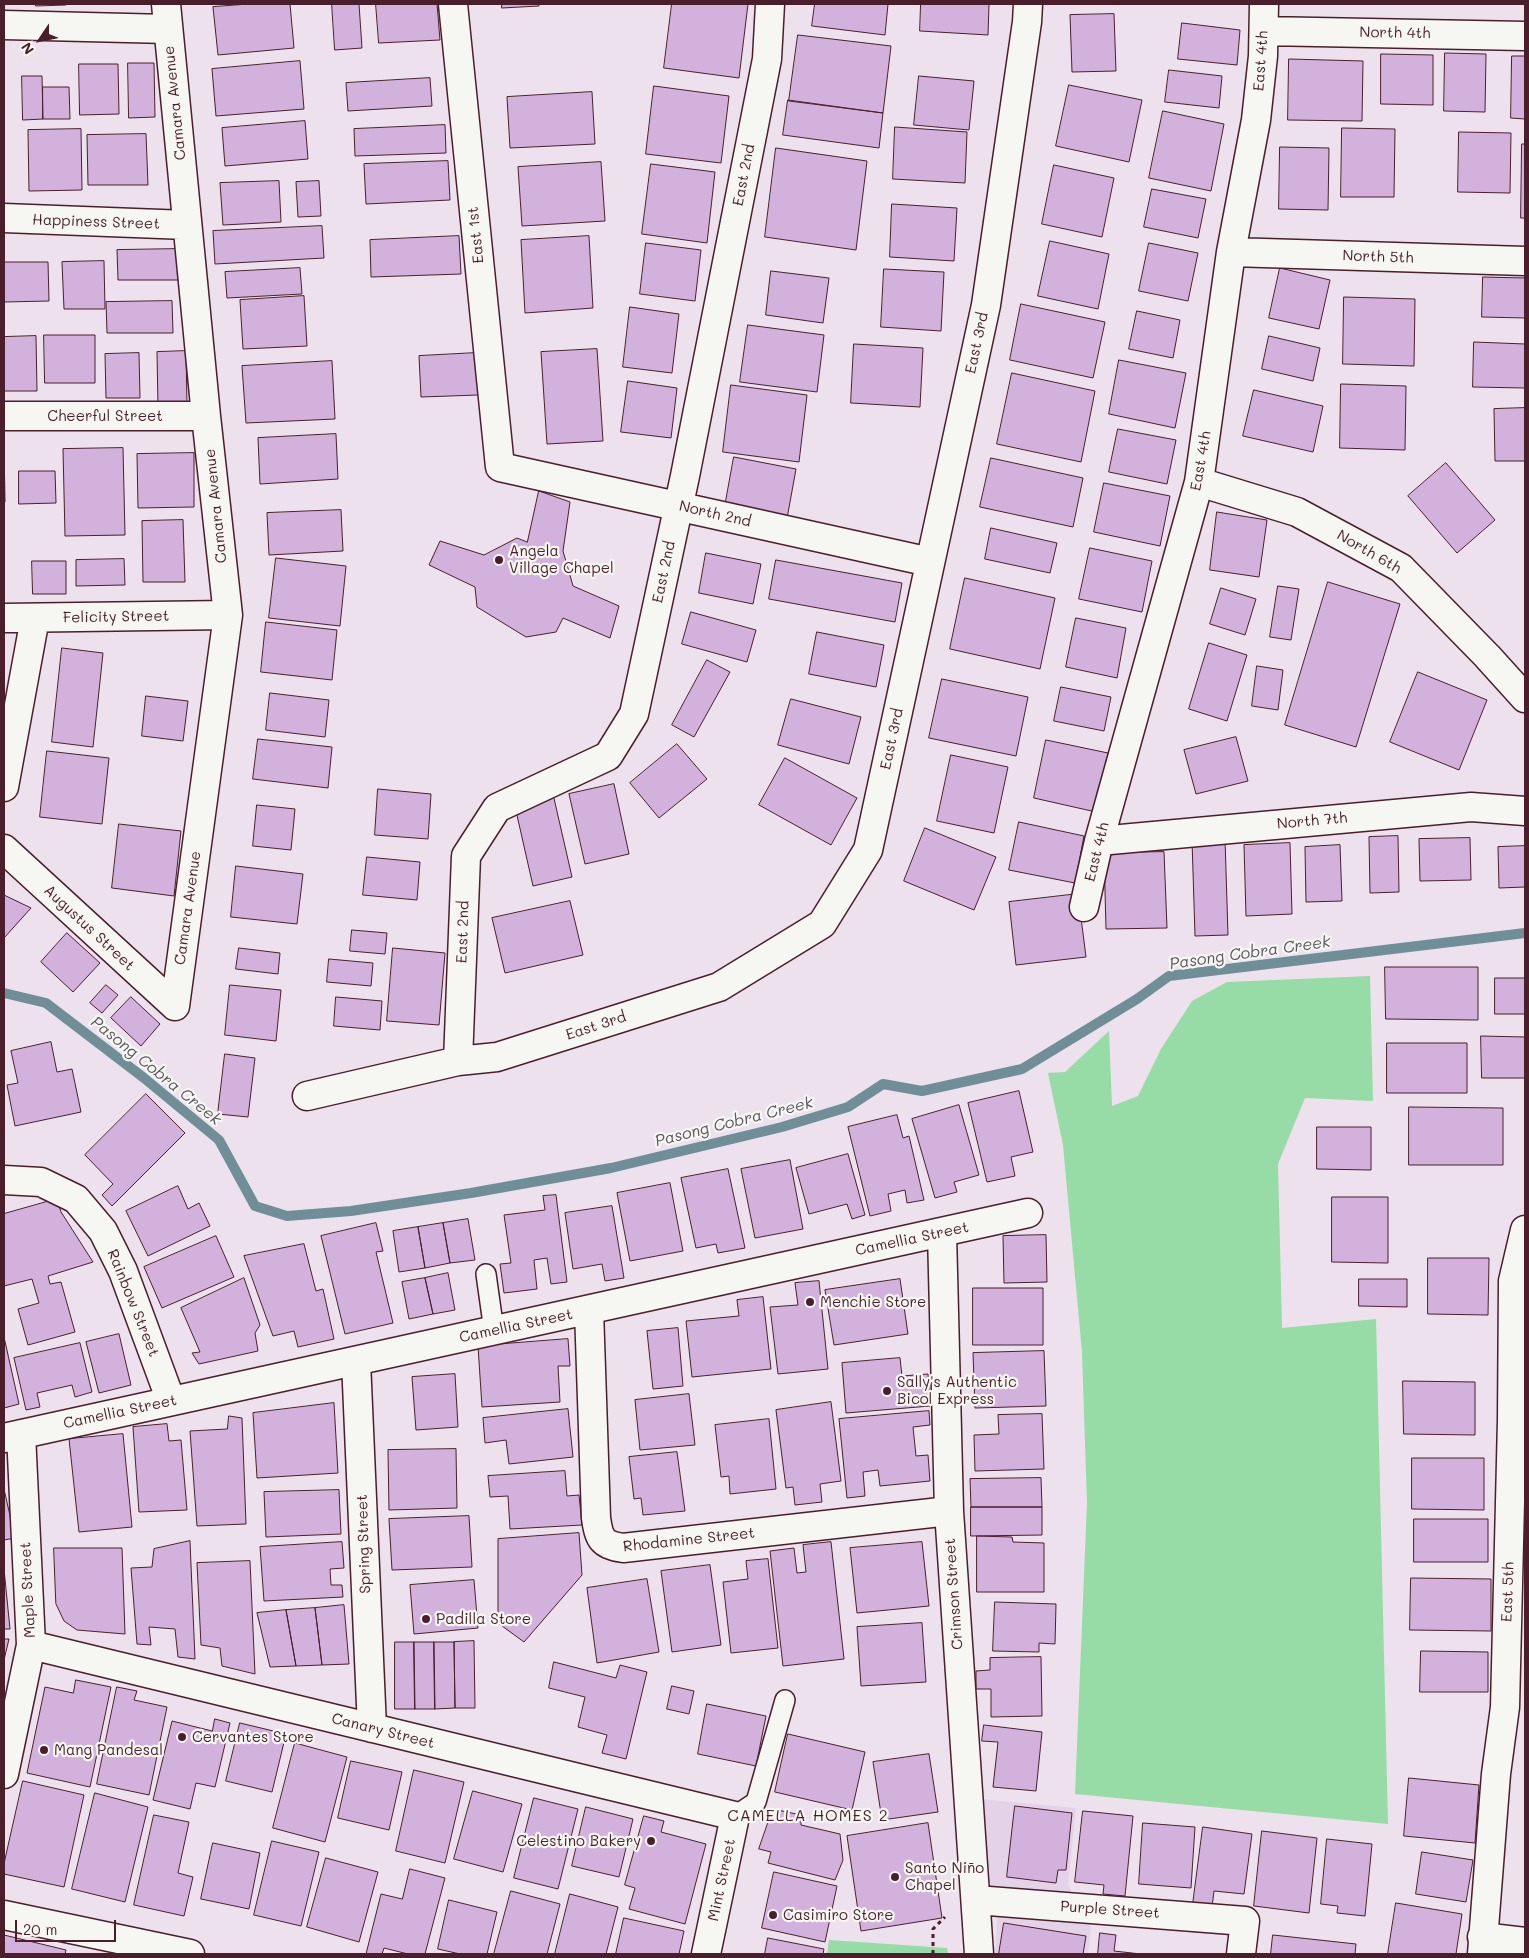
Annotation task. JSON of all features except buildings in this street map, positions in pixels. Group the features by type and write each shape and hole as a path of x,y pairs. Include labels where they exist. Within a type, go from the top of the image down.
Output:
{"street":[{"name":"East 1st","path":"453,4 500,467"},
{"name":"East 2nd","path":"458,1060 466,856 497,808 608,756 634,714 678,506 767,59 770,4"},
{"name":"East 3rd","path":"307,1096 458,1060 497,1057 719,987 822,924 868,850 986,305 1028,4"},
{"name":"East 4th","path":"1084,907 1099,841 1199,482 1231,252 1256,120 1264,31 1264,4"},
{"path":"4,25 167,16"},
{"name":"Camara Avenue","path":"167,16 206,416 228,615 175,1006"},
{"name":"North 4th","path":"1264,31 1525,36"},
{"name":"Happiness Street","path":"4,218 187,225"},
{"name":"North 5th","path":"1231,252 1525,261"},
{"name":"Cheerful Street","path":"4,416 206,416"},
{"name":"North 2nd","path":"500,467 930,562"},
{"name":"North 6th","path":"1199,482 1297,512 1401,568 1525,698"},
{"name":"Felicity Street","path":"4,618 228,615"},
{"path":"4,787 35,618"},
{"name":"North 7th","path":"1099,841 1470,806 1525,811"},
{"name":"Augustus Street","path":"4,849 175,1006"},
{"name":"Rainbow Street","path":"4,1180 41,1182 76,1199 103,1231 123,1271 171,1401"},
{"name":"Camellia Street","path":"12,1436 1028,1214"},
{"name":"East 5th","path":"1482,1946 1496,1774 1515,1708 1519,1281 1525,1230"},
{"name":"Crimson Street","path":"942,1233 949,1511 980,1954"},
{"name":"Rhodamine Street","path":"589,1310 596,1518 598,1531 603,1542 624,1548 949,1511"},
{"name":"Spring Street","path":"356,1361 372,1728"},
{"name":"Maple Street","path":"4,1774 31,1645 12,1436"},
{"name":"Canary Street","path":"31,1645 735,1816"},
{"name":"Mint Street","path":"706,1954 735,1816"},
{"name":"Purple Street","path":"976,1900 1245,1921 1240,1954"},
{"path":"4,1915 190,1954"},
{"path":"1482,1946 1525,1942"}],"lane":[{"path":"486,1274 494,1331"},
{"path":"735,1816 756,1802 784,1700"}],"shaded area":[{"path":"980,1799 1076,1808 1068,1885 1091,1927 1088,1954 995,1954 997,1918 986,1871"}],"green space":[{"path":"1370,976 1373,1101 1305,1098 1278,1164 1282,1328 1376,1319 1388,1824 1075,1794 1087,1503 1082,1352 1063,1145 1048,1073 1065,1072 1109,1031 1112,1106 1138,1096 1161,1049 1192,1001 1227,982"},
{"path":"829,1940 947,1948 948,1954 827,1954"}],"waterway":[{"name":"Pasong Cobra Creek","path":"4,993 46,1003 144,1078 219,1140 255,1206 287,1216 351,1211 471,1193 611,1168 782,1127 848,1107 883,1084 922,1091 1022,1069 1137,999 1169,976 1525,933"}],"place":[{"name":"Angela Village Chapel","path":"499,560"},
{"name":"Menchie Store","path":"810,1302"},
{"name":"Sally's Authentic Bicol Express","path":"887,1391"},
{"name":"Padilla Store","path":"426,1619"},
{"name":"Cervantes Store","path":"182,1737"},
{"name":"Mang Pandesal","path":"44,1750"},
{"name":"Celestino Bakery","path":"651,1841"},
{"name":"Santo Niño Chapel","path":"895,1877"},
{"name":"Casimiro Store","path":"773,1915"}],"district":[{"name":"CAMELLA HOMES 2","path":"808,1816"}]}
